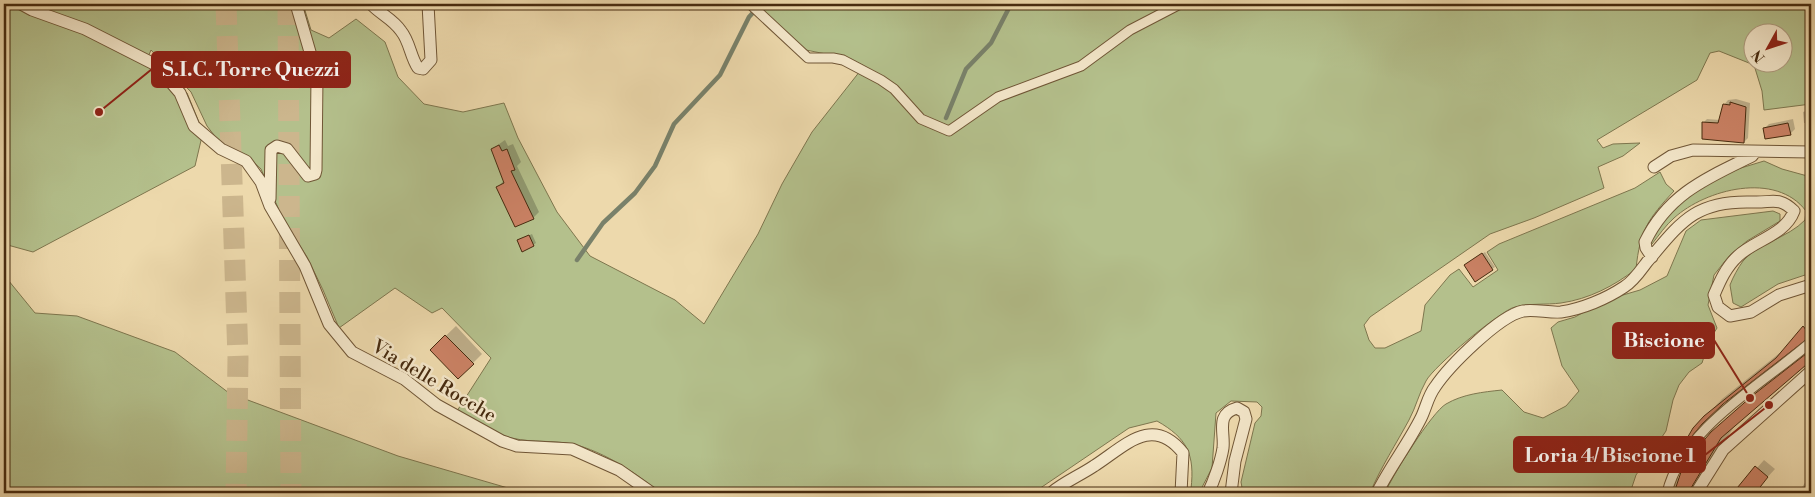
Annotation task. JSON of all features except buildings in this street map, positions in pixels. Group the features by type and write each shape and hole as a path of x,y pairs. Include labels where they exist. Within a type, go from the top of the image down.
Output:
{"street":[{"name":"Via delle Rocche","path":"21,4 32,10 85,29 156,65 180,93 194,126 220,149 246,160 261,182 270,206 305,266 329,324 352,352 404,379 437,405 502,442 516,446 572,449 619,470 652,493"},
{"path":"270,206 271,150 276,146 287,149 308,176 315,174 316,170 317,76 296,4"},
{"path":"371,4 400,29 408,41 418,68 423,69 431,60 428,4"},
{"path":"750,4 808,58 843,60 894,89 921,118 949,131 998,96 1081,66 1130,30 1180,4"},
{"path":"1654,167 1671,156 1693,150 1811,152"},
{"path":"1652,257 1646,248 1645,242 1674,201 1698,182 1752,156 1755,152"},
{"path":"1377,493 1421,418 1434,387 1461,358 1494,328 1507,318 1524,311 1560,312 1587,305 1626,287 1685,219 1700,209 1738,202 1778,200 1786,203 1794,211 1791,220 1780,230 1739,255 1727,269 1714,295 1718,306 1730,316 1751,312 1779,295 1811,285"},
{"path":"1667,493 1674,474 1701,431 1811,342"},
{"path":"1696,493 1723,450 1811,371"},
{"path":"1208,493 1223,447 1221,435 1223,419 1227,412 1237,408 1244,412 1246,419 1235,461 1231,493"},
{"path":"1051,493 1064,482 1087,471 1119,448 1148,434 1162,436 1174,442 1182,452 1181,493"}],"green space":[{"path":"4,4 303,4 311,30 329,38 356,19 385,42 398,77 424,104 463,112 504,103 518,138 557,212 590,256 675,300 704,324 758,234 782,184 812,132 864,66 851,59 806,50 756,4 1811,4 1811,104 1764,110 1762,91 1756,72 1792,72 1792,22 1742,22 1742,60 1719,51 1710,53 1697,80 1597,140 1603,148 1613,144 1640,143 1623,156 1598,167 1604,188 1534,218 1490,234 1370,317 1364,325 1369,340 1375,348 1385,348 1421,331 1425,305 1450,275 1459,269 1473,287 1498,270 1487,252 1499,244 1635,188 1660,172 1666,184 1674,191 1647,226 1640,244 1636,269 1619,281 1591,295 1561,303 1521,306 1507,310 1441,364 1431,374 1421,390 1414,410 1370,493 1243,493 1241,482 1255,423 1261,416 1262,407 1257,402 1231,401 1216,413 1212,468 1199,493 1191,489 1192,466 1187,448 1176,434 1157,421 1129,428 1033,493 660,493 628,469 591,450 578,445 513,438 499,434 457,411 491,358 442,308 432,313 395,288 339,328 307,257 283,219 261,169 247,156 221,144 207,126 191,92 151,50 148,57 187,93 203,132 195,166 33,252 4,244"},
{"path":"1764,161 1782,169 1811,177 1811,273 1778,284 1741,307 1733,303 1730,285 1743,261 1749,255 1805,220 1806,211 1793,199 1777,191 1759,188 1722,192 1688,208 1671,221 1652,244 1650,241 1671,210 1700,187 1731,171"},
{"path":"1773,211 1780,214 1780,221 1747,241 1729,256 1714,275 1708,305 1717,328 1709,341 1702,363 1689,372 1679,385 1673,400 1666,431 1636,475 1630,493 1385,493 1422,431 1446,404 1473,394 1502,390 1524,412 1543,418 1566,406 1579,391 1562,366 1551,328 1558,322 1575,317 1606,300 1640,290 1667,276 1686,231 1701,220"},
{"path":"4,275 35,313 77,316 175,352 229,393 398,456 525,493 4,493"}],"waterway":[{"path":"577,260 603,223 635,193 655,166 674,124 720,75 749,17 761,4"},
{"path":"946,118 966,69 991,43 1011,4"}],"tunnel":[{"path":"226,4 238,358 236,493"},
{"path":"288,4 291,493"}],"place":[{"name":"S.I.C. Torre Quezzi","path":"99,112"},
{"name":"Biscione","path":"1750,398"},
{"name":"Loria 4/ Biscione 1","path":"1769,405"}]}
